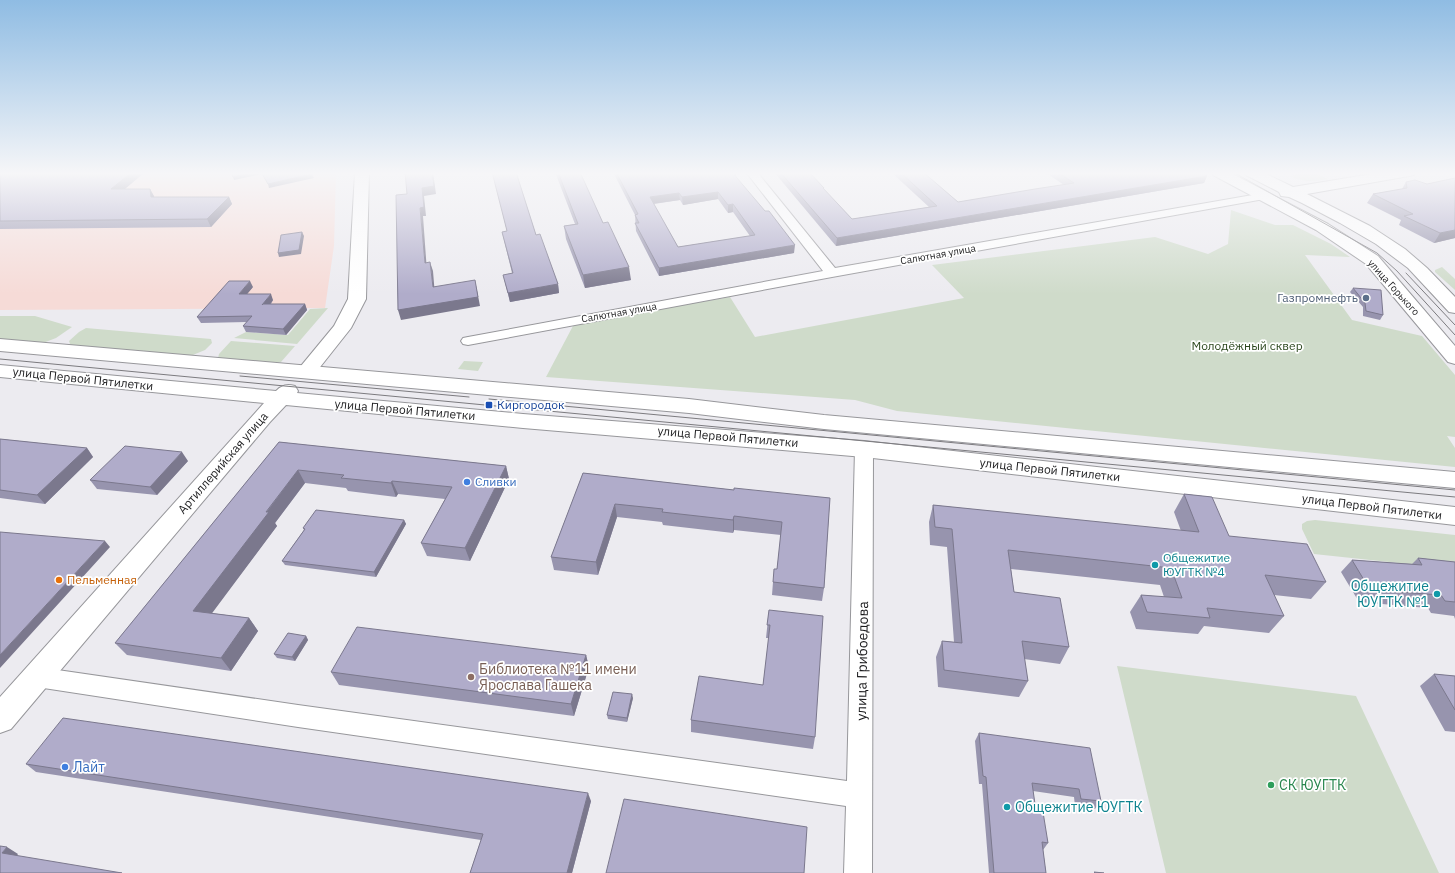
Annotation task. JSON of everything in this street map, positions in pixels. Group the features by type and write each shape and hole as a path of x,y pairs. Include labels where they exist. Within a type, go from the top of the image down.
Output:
{"main road":[{"name":"Артиллерийская улица","path":"0,719 258,422 306,372 345,324 355,307 358,291 361,213"},
{"name":"улица Горького","path":"1295,213 1322,227 1372,260 1455,358"},
{"name":"улица Горького","path":"1330,213 1399,252 1424,275 1455,308"},
{"name":"улица Первой Пятилетки","path":"0,345 689,406 824,422 1455,480"},
{"name":"улица Первой Пятилетки","path":"0,371 523,421 758,439 864,449 1455,516"}],"street":[{"path":"784,213 832,273"},
{"name":"Салютная улица","path":"468,340 1170,213"},
{"name":"улица Грибоедова","path":"858,873 864,449"},
{"path":"37,677 298,716 859,795"}],"shaded area":[{"path":"0,213 335,213 334,246 325,308 0,310"}],"green space":[{"name":"Молодёжный сквер","path":"1231,213 1239,213 1275,225 1293,225 1331,244 1350,257 1305,255 1352,320 1422,336 1455,375 1455,437 1447,436 1455,448 1455,467 897,411 855,400 546,377 574,324 730,297 755,337 964,298 932,265 1155,237 1208,254 1228,244"},
{"path":"1442,267 1455,279 1455,290 1435,272 1435,270"},
{"path":"328,308 297,344 234,338 246,332 288,335 310,309"},
{"path":"0,316 35,316 72,327 56,338 43,343 0,339"},
{"path":"86,328 211,339 212,343 205,350 188,357 74,347 70,344 69,341"},
{"path":"231,341 295,346 281,362 273,363 218,358 219,354"},
{"path":"464,361 483,362 478,371 458,369"},
{"path":"1315,520 1455,535 1455,569 1314,554 1302,529 1302,524 1307,521"},
{"name":"СК ЮУГТК","path":"1117,666 1356,696 1439,873 1166,873"}],"building":[{"path":"0,213 213,213 207,219 0,221"},
{"path":"396,213 420,213 425,263 430,262 433,287 475,280 478,297 398,310"},
{"path":"502,213 529,213 536,235 540,234 558,284 508,293 503,275 513,273 502,232 507,231"},
{"path":"574,213 598,213 603,223 608,222 629,267 583,275 564,226 578,224"},
{"path":"637,213 659,213 678,247 755,235 739,213 770,213 795,245 659,268 635,223 639,223 635,215 638,214"},
{"path":"815,213 846,213 852,219 893,213 988,213 837,238"},
{"path":"1410,213 1455,213 1455,230 1440,233 1404,216 1413,214"},
{"path":"302,232 299,250 278,253 281,235"},
{"path":"229,281 250,281 239,294 271,294 262,305 305,304 283,329 243,326 252,316 197,317"},
{"path":"1353,288 1381,290 1383,315 1366,311 1365,303"},
{"path":"0,439 87,448 37,495 0,490"},
{"path":"279,442 506,466 465,548 421,543 452,487 341,478 344,475 298,470 266,512 269,512 193,611 249,618 221,658 115,643"},
{"path":"125,446 182,452 150,487 90,480"},
{"path":"583,473 734,490 734,488 830,498 824,588 773,582 774,569 777,569 782,522 734,516 733,520 662,512 663,509 615,504 596,562 551,557"},
{"path":"1184,494 1212,497 1229,536 1307,544 1326,582 1265,575 1284,616 1207,608 1210,618 1147,612 1141,595 1182,598 1171,568 1008,550 1014,592 1060,598 1069,647 1022,641 1028,681 944,670 942,641 962,643 952,529 935,527 933,505 1199,532"},
{"path":"316,510 404,520 374,572 282,561 305,529 303,528"},
{"path":"0,532 105,541 0,655"},
{"path":"1418,558 1455,562 1455,602 1445,601 1441,595 1370,590 1352,560 1422,565"},
{"path":"769,610 823,616 815,737 691,720 699,676 763,685 770,625 767,625"},
{"path":"357,627 586,655 571,704 331,672"},
{"path":"288,633 306,636 292,657 274,654"},
{"path":"1434,674 1455,676 1455,710"},
{"path":"613,692 632,694 627,718 607,715"},
{"path":"63,718 588,793 567,873 470,873 483,834 26,764"},
{"name":"Общежитие ЮУГТК","path":"979,733 1090,748 1101,801 1081,799 1079,789 1032,783 1036,811 1043,812 1048,843 1042,842 1046,873 994,873 986,777 983,776"},
{"path":"624,799 807,827 804,873 606,873"},
{"path":"0,846 7,847 2,853 122,873 0,873"}],"tram line":[{"path":"1305,213 1377,253 1397,271 1455,335"},
{"path":"1406,273 1455,325"},
{"path":"0,359 1455,497"},
{"path":"240,376 469,397"},
{"path":"489,399 1455,490"}],"place":[{"name":"Газпромнефть","path":"1366,298"},
{"name":"Киргородок","path":"489,405"},
{"name":"Сливки","path":"467,482"},
{"name":"Общежитие ЮУГТК №4","path":"1155,565"},
{"name":"Пельменная","path":"59,580"},
{"name":"Общежитие ЮУГТК №1","path":"1437,594"},
{"name":"Библиотека №11 имени Ярослава Гашека","path":"471,677"},
{"name":"Лайт","path":"65,767"},
{"name":"СК ЮУГТК","path":"1271,785"},
{"name":"Общежитие ЮУГТК","path":"1007,807"}]}
